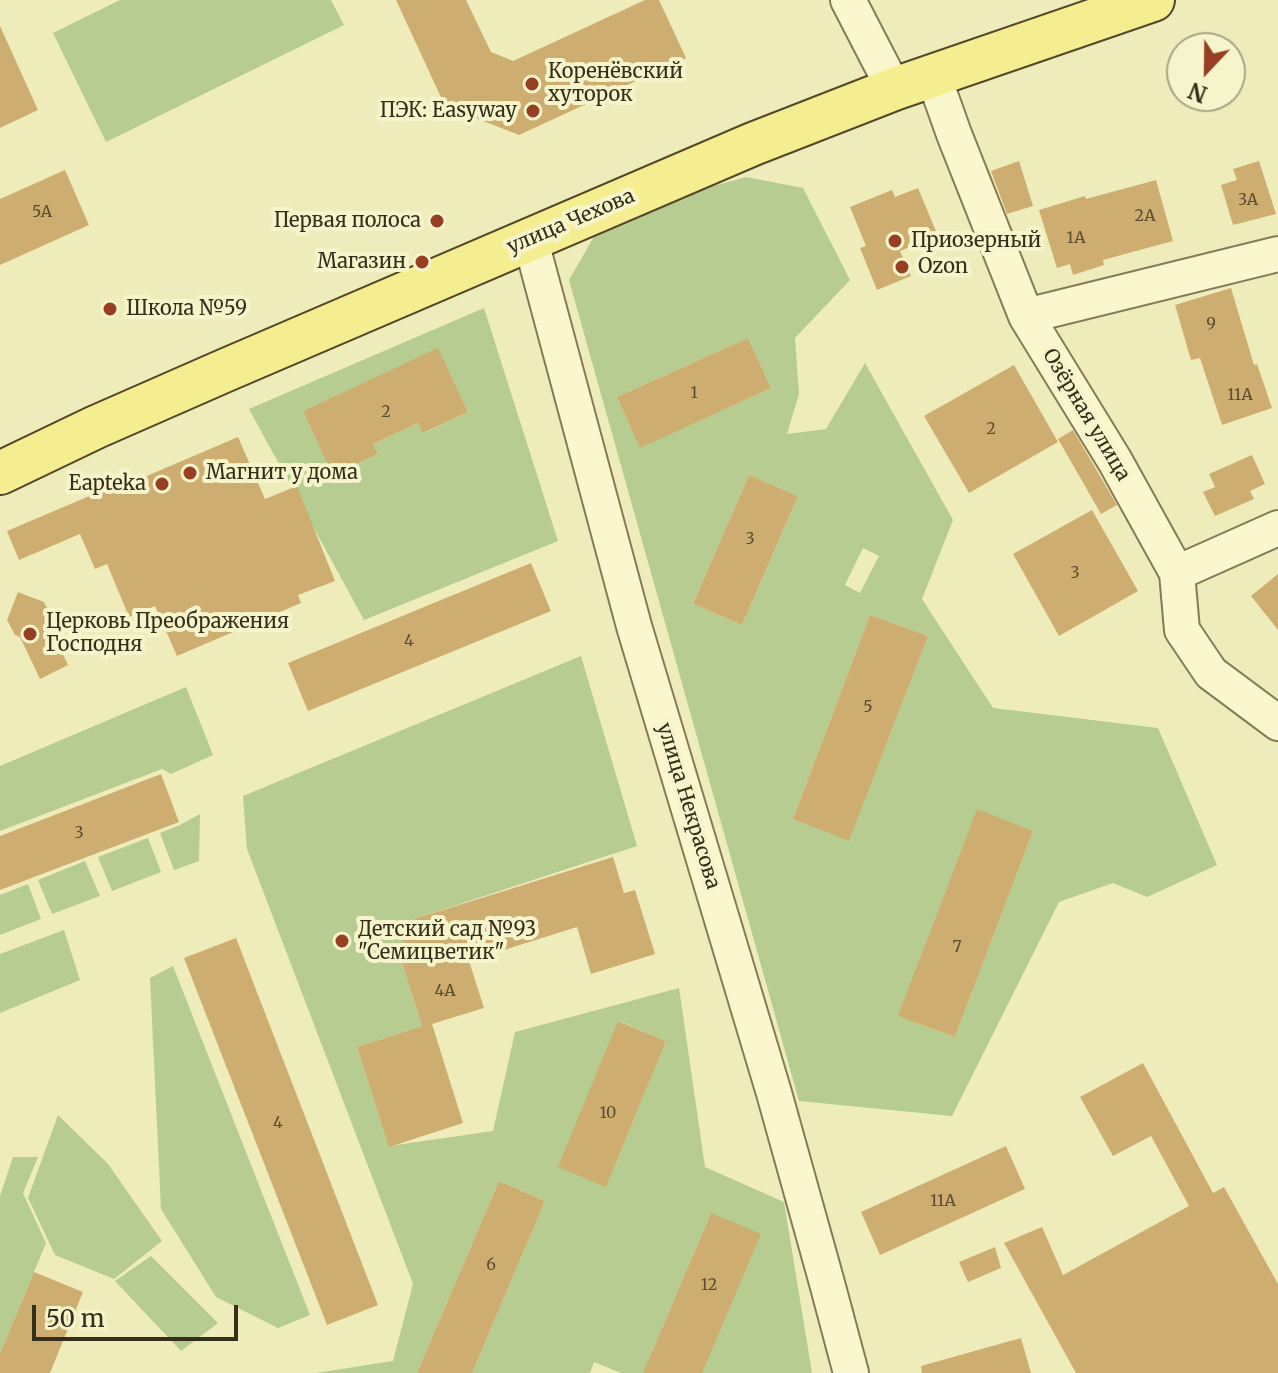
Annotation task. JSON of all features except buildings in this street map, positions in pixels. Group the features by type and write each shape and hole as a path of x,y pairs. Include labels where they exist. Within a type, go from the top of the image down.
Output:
{"main road":[{"name":"улица Чехова","path":"0,473 96,427 753,144 894,89 1153,0"}],"street":[{"path":"848,0 894,89"},
{"name":"Озёрная улица","path":"933,75 1026,316 1115,461 1177,573 1182,630 1211,673 1278,723"},
{"name":"улица Некрасова","path":"530,238 634,626 774,1093 851,1373"},
{"path":"1026,316 1278,254"},
{"path":"1177,573 1278,528"}],"green space":[{"path":"120,0 331,0 344,25 106,142 53,33"},
{"path":"746,177 803,188 850,280 795,338 799,394 787,434 826,429 865,363 953,520 922,599 993,708 1158,728 1217,865 1147,897 1113,883 1059,902 952,1116 799,1101 569,280 606,216","holes":["748,338 771,388 640,447 617,397","749,475 798,496 742,625 693,604","863,548 879,556 860,593 845,585","870,615 928,636 849,840 793,819","977,810 1033,831 955,1037 899,1016"]},
{"path":"484,308 558,541 364,620 249,409","holes":["438,349 468,412 424,433 418,423 373,444 378,454 334,475 303,411"]},
{"path":"581,656 637,846 399,924 410,960 402,963 422,1026 357,1047 389,1146 493,1131 515,1032 679,988 705,1167 784,1202 812,1373 702,1373 711,1213 649,1359 682,1373 621,1373 594,1362 590,1373 472,1373 545,1201 499,1181 417,1373 316,1373 393,1361 413,1284 247,849 243,796","holes":["618,1022 666,1041 606,1186"]},
{"path":"186,687 213,755 171,774 162,769 0,831 0,766"},
{"path":"200,814 199,861 174,870 160,833"},
{"path":"148,838 161,872 112,891 98,857"},
{"path":"85,861 100,896 52,914 38,880"},
{"path":"28,884 41,919 0,935 0,895"},
{"path":"64,930 80,980 0,1013 0,954"},
{"path":"173,966 310,1315 278,1328 216,1297 161,1209 150,978"},
{"path":"58,1115 108,1164 162,1241 114,1279 55,1255 28,1198"},
{"path":"13,1157 38,1157 23,1193 46,1243 0,1354 0,1196"},
{"path":"151,1256 218,1323 181,1351 115,1281"}],"place":[{"name":"Коренёвский хуторок","path":"532,84"},
{"name":"ПЭК: Easyway","path":"533,111"},
{"name":"Первая полоса","path":"437,221"},
{"name":"Приозерный","path":"895,241"},
{"name":"Магазин","path":"422,262"},
{"name":"Ozon","path":"902,267"},
{"name":"Школа №59","path":"110,309"},
{"name":"Магнит у дома","path":"190,473"},
{"name":"Eapteka","path":"162,484"},
{"name":"Церковь Преображения Господня","path":"30,634"},
{"name":"Детский сад №93 \"Семицветик\"","path":"342,941"}]}
